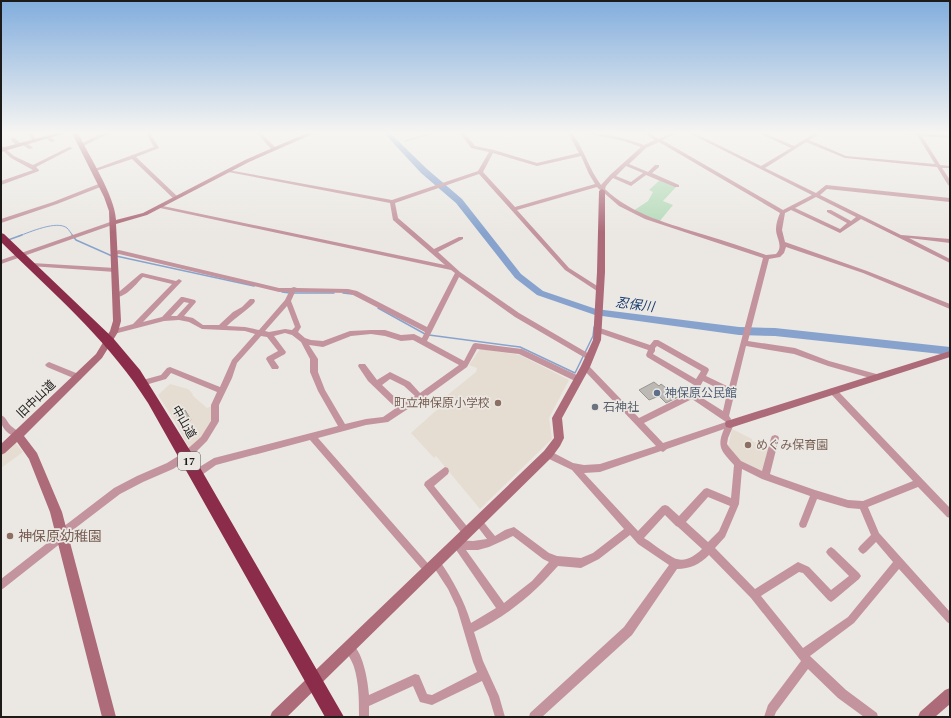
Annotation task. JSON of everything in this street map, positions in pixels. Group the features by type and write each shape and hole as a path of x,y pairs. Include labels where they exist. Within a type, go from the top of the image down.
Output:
{"highway":[{"name":"中山道","path":"1,236 112,337 186,456 335,717"}],"street":[{"path":"1,183 37,170 33,167"},
{"name":"旧中山道","path":"92,167 111,207 115,255 117,321 112,337 96,359 18,435 32,456 49,494 62,535 109,717"},
{"path":"94,170 104,167"},
{"path":"143,167 176,198"},
{"path":"1,262 145,214 237,167"},
{"path":"228,171 392,202 444,183 480,172 483,167"},
{"path":"589,167 600,188 626,207 651,219 766,257 778,256 782,251 784,244 780,231 780,222 783,212 816,195 826,187 950,200"},
{"path":"514,209 600,188 622,167"},
{"path":"631,167 677,186"},
{"path":"612,176 631,184 656,167"},
{"path":"704,167 783,212"},
{"path":"758,167 950,261"},
{"path":"940,167 950,184"},
{"path":"480,172 567,269 600,291"},
{"path":"1,221 55,203 101,185"},
{"path":"277,717 548,454 559,440 559,432 556,422 557,418 597,340 600,291 600,188"},
{"path":"392,202 396,219 456,271 517,315 587,362 638,422 663,448"},
{"path":"160,206 456,271"},
{"path":"790,208 840,231 860,217"},
{"path":"829,211 851,223"},
{"path":"897,235 950,242"},
{"path":"434,252 461,238"},
{"path":"784,244 865,272 950,307"},
{"path":"115,255 119,252 279,290 334,290 355,293 429,331"},
{"path":"766,257 731,392 723,444 726,450 738,464 765,476 848,504 863,505 920,482"},
{"path":"32,265 115,270"},
{"path":"423,342 456,271"},
{"path":"117,295 122,294 142,275 178,282 134,326"},
{"path":"1,585 58,540 66,530 117,491 140,478 162,471 186,456 204,439 215,421 215,405 234,362 288,301 294,289"},
{"path":"164,319 183,299 193,302 179,318"},
{"path":"220,328 252,301"},
{"path":"288,301 298,327 294,333"},
{"path":"112,337 134,326 164,319 179,318 191,320 202,327 245,329 269,335 285,331 294,333 303,340 311,343 322,344 350,334 371,332 385,333 401,338 414,337 465,365"},
{"path":"598,330 651,348"},
{"path":"269,335 283,352 269,359 275,366"},
{"path":"303,340 314,359 314,372 322,391 343,428"},
{"path":"744,340 795,351 828,363 877,377"},
{"path":"638,422 692,395 700,381 705,370 656,342 651,348 652,351 649,355 700,381 731,392"},
{"path":"196,474 214,462 366,422 385,420 465,365 475,346 520,351 578,379"},
{"path":"575,469 587,470 600,468 663,448 727,420 833,391 946,355"},
{"path":"49,365 78,378"},
{"path":"362,366 377,384 402,409"},
{"path":"142,383 163,377 170,370 222,391"},
{"path":"377,384 390,375 408,384 420,397"},
{"path":"833,391 950,514"},
{"path":"692,395 727,420"},
{"path":"1,418 8,428 18,435 1,450"},
{"path":"312,437 451,586 461,606 478,662 494,696 500,717"},
{"path":"765,476 775,438"},
{"path":"548,454 575,469 629,530 650,549 675,564 685,564 699,558 722,534 735,504 738,464"},
{"path":"446,470 428,485 467,533"},
{"path":"680,522 707,492 735,504"},
{"path":"803,524 815,494"},
{"path":"863,505 876,536 950,619"},
{"path":"638,538 665,509 709,549 754,595 805,658 842,694 873,717"},
{"path":"478,522 494,541"},
{"path":"456,544 468,547 480,546 514,531 546,556 557,561 581,563 589,560 629,530"},
{"path":"863,548 876,536"},
{"path":"456,544 502,609"},
{"path":"754,595 798,567 806,570 831,598 856,576 831,552"},
{"path":"468,630 484,622 534,585 543,576 547,569 557,561"},
{"path":"769,717 772,709 805,658 851,620 899,562"},
{"path":"534,717 628,631 675,564"},
{"path":"349,648 357,661 364,703 364,717"},
{"path":"364,703 415,679 424,698 432,700 483,675"},
{"path":"925,717 950,696"}],"shaded area":[{"path":"480,349 520,355 569,380 549,418 552,439 480,509 436,456 434,458 411,433 440,407 445,397 476,372 477,368 469,365"},
{"path":"170,384 188,389 193,394 192,395 207,408 212,406 213,421 208,431 190,450 173,418 158,395"},
{"path":"732,429 752,439 752,441 769,448 763,474 743,465 728,447"},
{"path":"15,442 23,452 1,468 1,455"}],"green space":[{"path":"661,179 677,186 663,201 673,205 659,222 633,211 648,201 653,192 649,190"}],"building":[{"name":"神保原公民館","path":"654,382 659,386 661,384 678,397 666,403 659,396 649,400 639,390"},
{"path":"185,410 191,420 182,425 176,414"}],"waterway":[{"name":"忍保川","path":"420,167 459,201 518,276 540,293 559,300 595,312 739,331 775,332 950,351"},
{"path":"19,236 57,225 67,228 73,236"},
{"path":"8,240 22,235"},
{"path":"72,235 76,240 112,256"},
{"path":"116,256 254,286"},
{"path":"282,292 290,293"},
{"path":"293,293 334,293"},
{"path":"343,293 352,294"},
{"path":"378,308 425,334"},
{"path":"429,335 520,347 575,373 593,336 594,327"}],"place":[{"name":"神保原公民館","path":"657,393"},
{"name":"町立神保原小学校","path":"498,403"},
{"name":"石神社","path":"595,407"},
{"name":"めぐみ保育園","path":"748,445"},
{"name":"神保原幼稚園","path":"10,536"}]}
